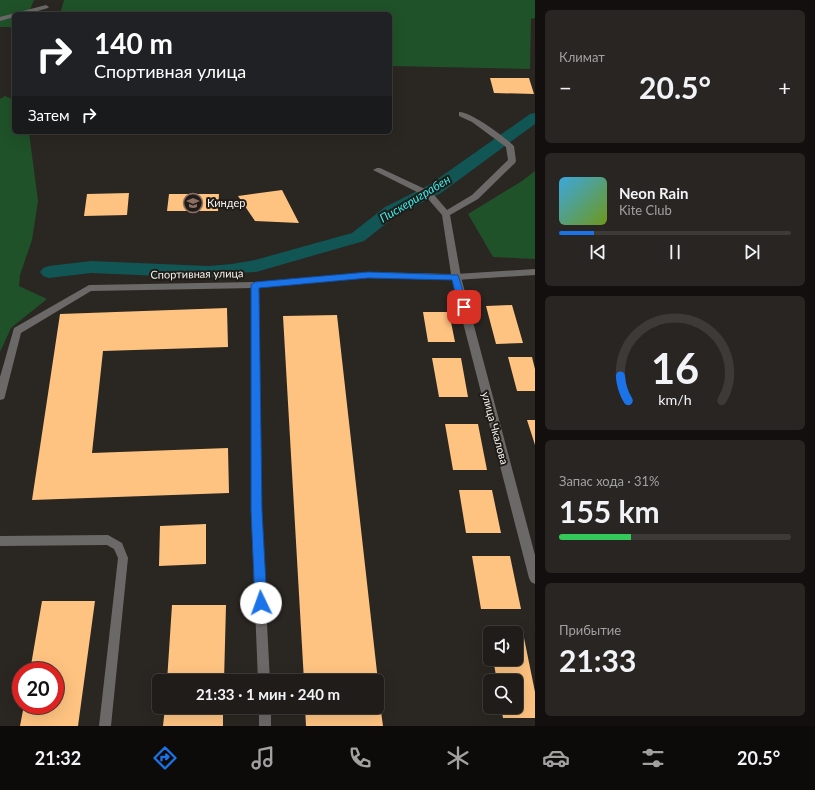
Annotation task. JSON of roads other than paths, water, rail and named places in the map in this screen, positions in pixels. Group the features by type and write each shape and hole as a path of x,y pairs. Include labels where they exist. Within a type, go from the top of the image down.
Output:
{"street":[{"path":"24,12 48,3"},
{"path":"0,19 12,16"},
{"path":"377,170 422,191 432,198 446,214 475,197 512,160 510,146 497,138 474,118 462,114"},
{"name":"улица Чкалова","path":"446,214 456,277 535,578"},
{"name":"Спортивная улица","path":"0,396 17,331 89,288 255,285 368,275 456,277"}],"lane":[{"path":"456,277 535,272"},
{"path":"255,285 256,510 264,674"},
{"path":"0,541 108,540 118,546 122,558 105,726"},
{"path":"265,714 265,726"}],"waterway":[{"name":"Пискериграбен","path":"238,268 256,266 314,248 358,237 391,211 435,189 535,117"},
{"name":"Пискериграбен","path":"49,272 91,267 208,272 228,269"}],"place":[{"name":"Киндер","path":"193,203"}]}
